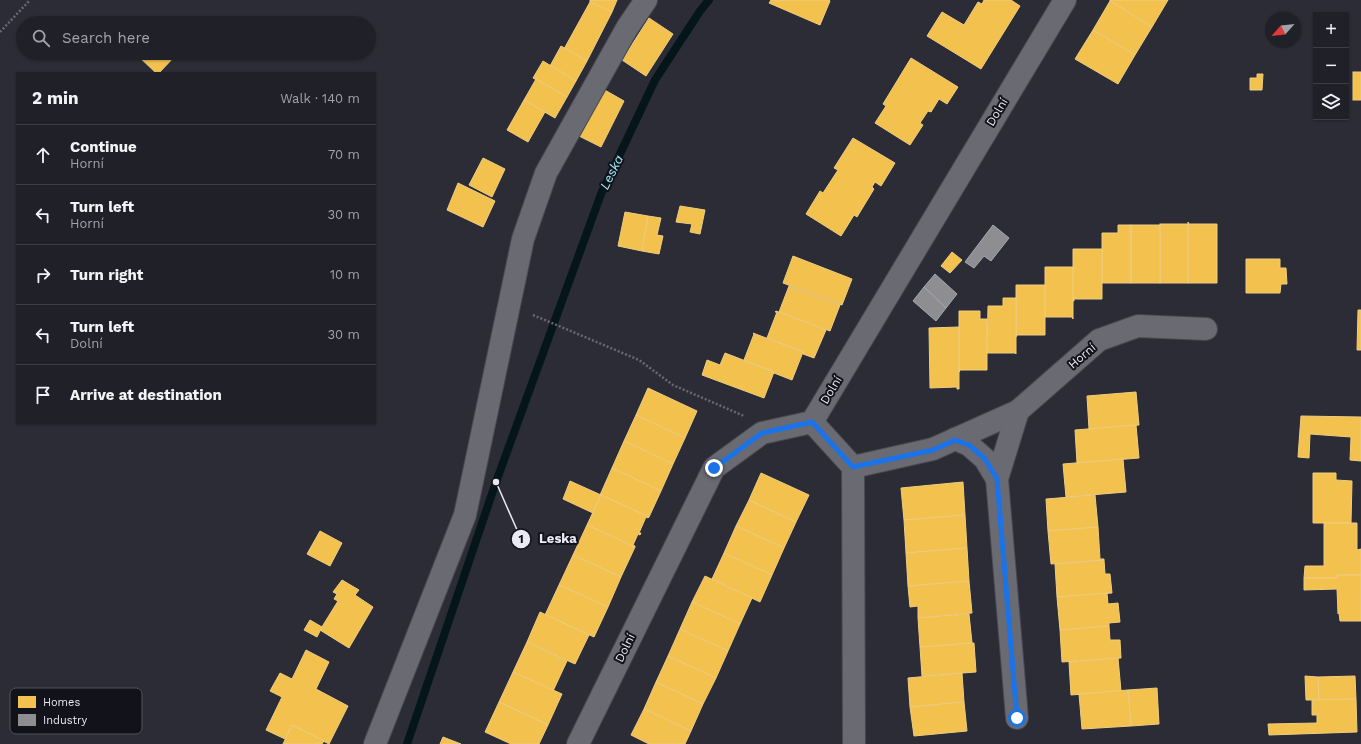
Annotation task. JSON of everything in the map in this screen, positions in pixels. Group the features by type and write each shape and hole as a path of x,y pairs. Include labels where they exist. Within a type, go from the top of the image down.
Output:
{"street":[{"path":"375,744 465,514 523,239 546,173 627,28 646,0"},
{"name":"Dolní","path":"578,744 714,468 762,433 812,422 1065,0"},
{"name":"Horní","path":"853,467 933,450 1018,411 1100,340 1138,326 1206,329"},
{"path":"1017,718 997,479 1018,411"},
{"path":"812,422 853,467 854,744"},
{"path":"955,440 969,445 985,459 997,479"}],"path":[{"path":"0,32 30,0"},
{"path":"536,317 639,360 673,385 745,416 762,433"}],"building: Homes":[{"path":"590,0 617,0 612,12 590,2"},
{"path":"771,0 830,1 820,25 769,3"},
{"path":"984,0 1011,0 1020,6 981,69 927,36 942,12 964,25 978,2 982,4"},
{"path":"1110,0 1168,0 1152,27"},
{"path":"1110,1 1152,27 1135,55 1093,30"},
{"path":"590,2 612,12 587,61 564,49"},
{"path":"649,18 673,34 646,76 622,60"},
{"path":"1093,30 1135,55 1118,84 1075,59"},
{"path":"561,46 587,61 576,81 550,66"},
{"path":"911,58 958,87 947,104 939,99 931,112 928,111 920,123 923,125 910,145 875,123 886,106 883,104"},
{"path":"142,60 171,60 160,72 155,72"},
{"path":"543,61 576,81 567,97 533,78"},
{"path":"1353,72 1361,72 1361,100 1353,100"},
{"path":"1257,74 1263,74 1262,90 1250,90 1250,78 1257,78"},
{"path":"536,79 567,97 555,118 524,100"},
{"path":"603,89 624,101 601,147 579,136"},
{"path":"524,100 545,112 528,142 507,130"},
{"path":"853,138 895,163 881,186 875,182 872,187 874,189 857,217 854,215 841,236 806,214 820,191 823,193 838,170 834,168"},
{"path":"483,158 505,169 492,197 469,185"},
{"path":"458,183 495,201 483,227 447,210"},
{"path":"680,206 705,210 700,234 690,232 692,224 676,222"},
{"path":"625,212 648,216 642,251 618,246"},
{"path":"648,216 661,218 657,235 663,236 659,254 642,251"},
{"path":"1188,222 1189,224 1217,224 1217,283 1188,283"},
{"path":"1160,224 1188,224 1188,283 1160,283"},
{"path":"1118,225 1131,225 1131,283 1102,283 1102,233 1118,233"},
{"path":"1131,225 1160,225 1160,283 1131,283"},
{"path":"1073,249 1102,249 1102,299 1074,299 1073,301"},
{"path":"952,252 962,260 950,273 941,266"},
{"path":"793,256 852,279 842,305 783,283"},
{"path":"1246,259 1280,259 1280,268 1286,268 1287,284 1281,284 1280,293 1246,293"},
{"path":"1045,267 1073,267 1073,319 1072,317 1045,317"},
{"path":"1016,285 1045,285 1045,335 1017,335 1016,337"},
{"path":"789,286 840,305 830,331 779,312"},
{"path":"1003,298 1016,298 1016,354 987,353 988,306 1003,306"},
{"path":"1358,310 1361,310 1361,350 1357,350"},
{"path":"776,311 826,330 814,358 803,354 803,352 767,338 777,312 775,312"},
{"path":"959,311 980,311 980,319 987,319 987,370 960,370 959,372"},
{"path":"959,327 959,389 957,389 957,387 930,388 929,328"},
{"path":"753,333 803,352 792,380 744,360 754,334"},
{"path":"725,353 774,372 764,398 702,375 707,360 720,365"},
{"path":"648,388 697,411 685,438 636,415"},
{"path":"1136,392 1139,425 1089,429 1087,396"},
{"path":"636,415 685,438 673,464 624,441"},
{"path":"1301,416 1361,417 1361,461 1350,460 1351,437 1310,434 1309,458 1298,457"},
{"path":"1136,425 1139,458 1077,463 1075,430"},
{"path":"624,441 673,464 661,491 612,468"},
{"path":"1123,459 1126,492 1066,497 1063,464"},
{"path":"612,468 661,491 649,517 600,495"},
{"path":"761,473 809,495 796,522 749,500"},
{"path":"1313,473 1336,473 1336,480 1352,481 1351,523 1313,523"},
{"path":"570,481 601,495 593,513 563,499"},
{"path":"963,482 965,515 904,520 901,488"},
{"path":"601,495 649,517 646,517 639,533 641,533 640,535 638,534 633,545 635,547 587,525"},
{"path":"1095,495 1098,527 1048,531 1046,499"},
{"path":"749,500 796,522 784,548 736,526"},
{"path":"965,515 967,548 906,553 904,520"},
{"path":"1324,523 1357,523 1357,550 1361,549 1361,575 1337,575 1337,578 1304,578 1305,566 1324,566"},
{"path":"587,525 635,547 621,577 573,555"},
{"path":"736,526 784,548 772,575 724,553"},
{"path":"1098,527 1100,559 1104,560 1051,564 1048,531"},
{"path":"320,531 342,543 330,566 307,554"},
{"path":"967,548 969,581 908,586 906,553"},
{"path":"724,553 772,575 760,602 712,579"},
{"path":"573,555 621,577 608,607 559,585"},
{"path":"1104,560 1105,574 1110,574 1112,593 1057,597 1055,564"},
{"path":"1337,575 1361,575 1361,621 1340,621 1339,613 1338,614 1337,589 1304,590 1304,578 1337,578"},
{"path":"705,576 752,598 740,624 692,602"},
{"path":"342,580 359,590 355,595 373,607 349,648 320,630 338,601 334,599 337,594 333,592"},
{"path":"969,581 972,613 918,618 918,606 910,607 908,586"},
{"path":"559,585 608,607 594,637 545,615"},
{"path":"1107,593 1108,604 1118,603 1120,622 1109,623 1109,626 1060,630 1057,597"},
{"path":"692,602 740,624 728,651 680,629"},
{"path":"540,612 589,635 575,664 527,642"},
{"path":"969,614 972,643 920,647 918,618"},
{"path":"310,620 322,627 317,637 304,630"},
{"path":"1109,626 1110,640 1120,640 1121,658 1062,662 1060,630"},
{"path":"680,629 728,651 716,678 668,656"},
{"path":"527,642 567,661 553,691 513,672"},
{"path":"974,643 976,672 922,676 920,647"},
{"path":"306,650 329,662 316,689 348,706 329,744 292,725 285,739 266,730 282,697 270,691 280,673 292,679"},
{"path":"668,656 716,678 703,704 656,682"},
{"path":"1118,658 1121,691 1071,695 1069,662"},
{"path":"513,672 562,694 548,725 499,702"},
{"path":"962,673 964,702 910,707 908,678"},
{"path":"1305,676 1318,677 1319,700 1306,700"},
{"path":"1355,676 1356,699 1319,700 1318,677"},
{"path":"656,682 703,704 691,731 644,709"},
{"path":"1157,688 1159,724 1131,726 1128,690"},
{"path":"1128,690 1131,726 1082,729 1079,694"},
{"path":"1356,699 1357,732 1269,735 1268,724 1317,723 1317,715 1312,715 1312,700"},
{"path":"499,702 548,725 539,744 511,744 485,732"},
{"path":"964,702 967,731 914,736 910,707"},
{"path":"644,709 691,731 685,744 649,744 631,735"},
{"path":"292,725 324,741 322,744 283,744"},
{"path":"443,737 461,744 440,744"}],"building: Industry":[{"path":"993,225 1009,238 991,261 984,256 974,268 965,262"},
{"path":"935,274 957,294 946,308 924,287"},
{"path":"924,287 946,308 936,321 913,301"}],"waterway":[{"name":"Leska","path":"407,744 496,482 601,194 655,80 700,11 709,0"}],"place":[{"name":"Leska","path":"496,482"}],"route":[{"path":"714,468 762,433 812,422 853,467 933,450 955,440 969,445 985,459 997,479 1017,718"}]}
